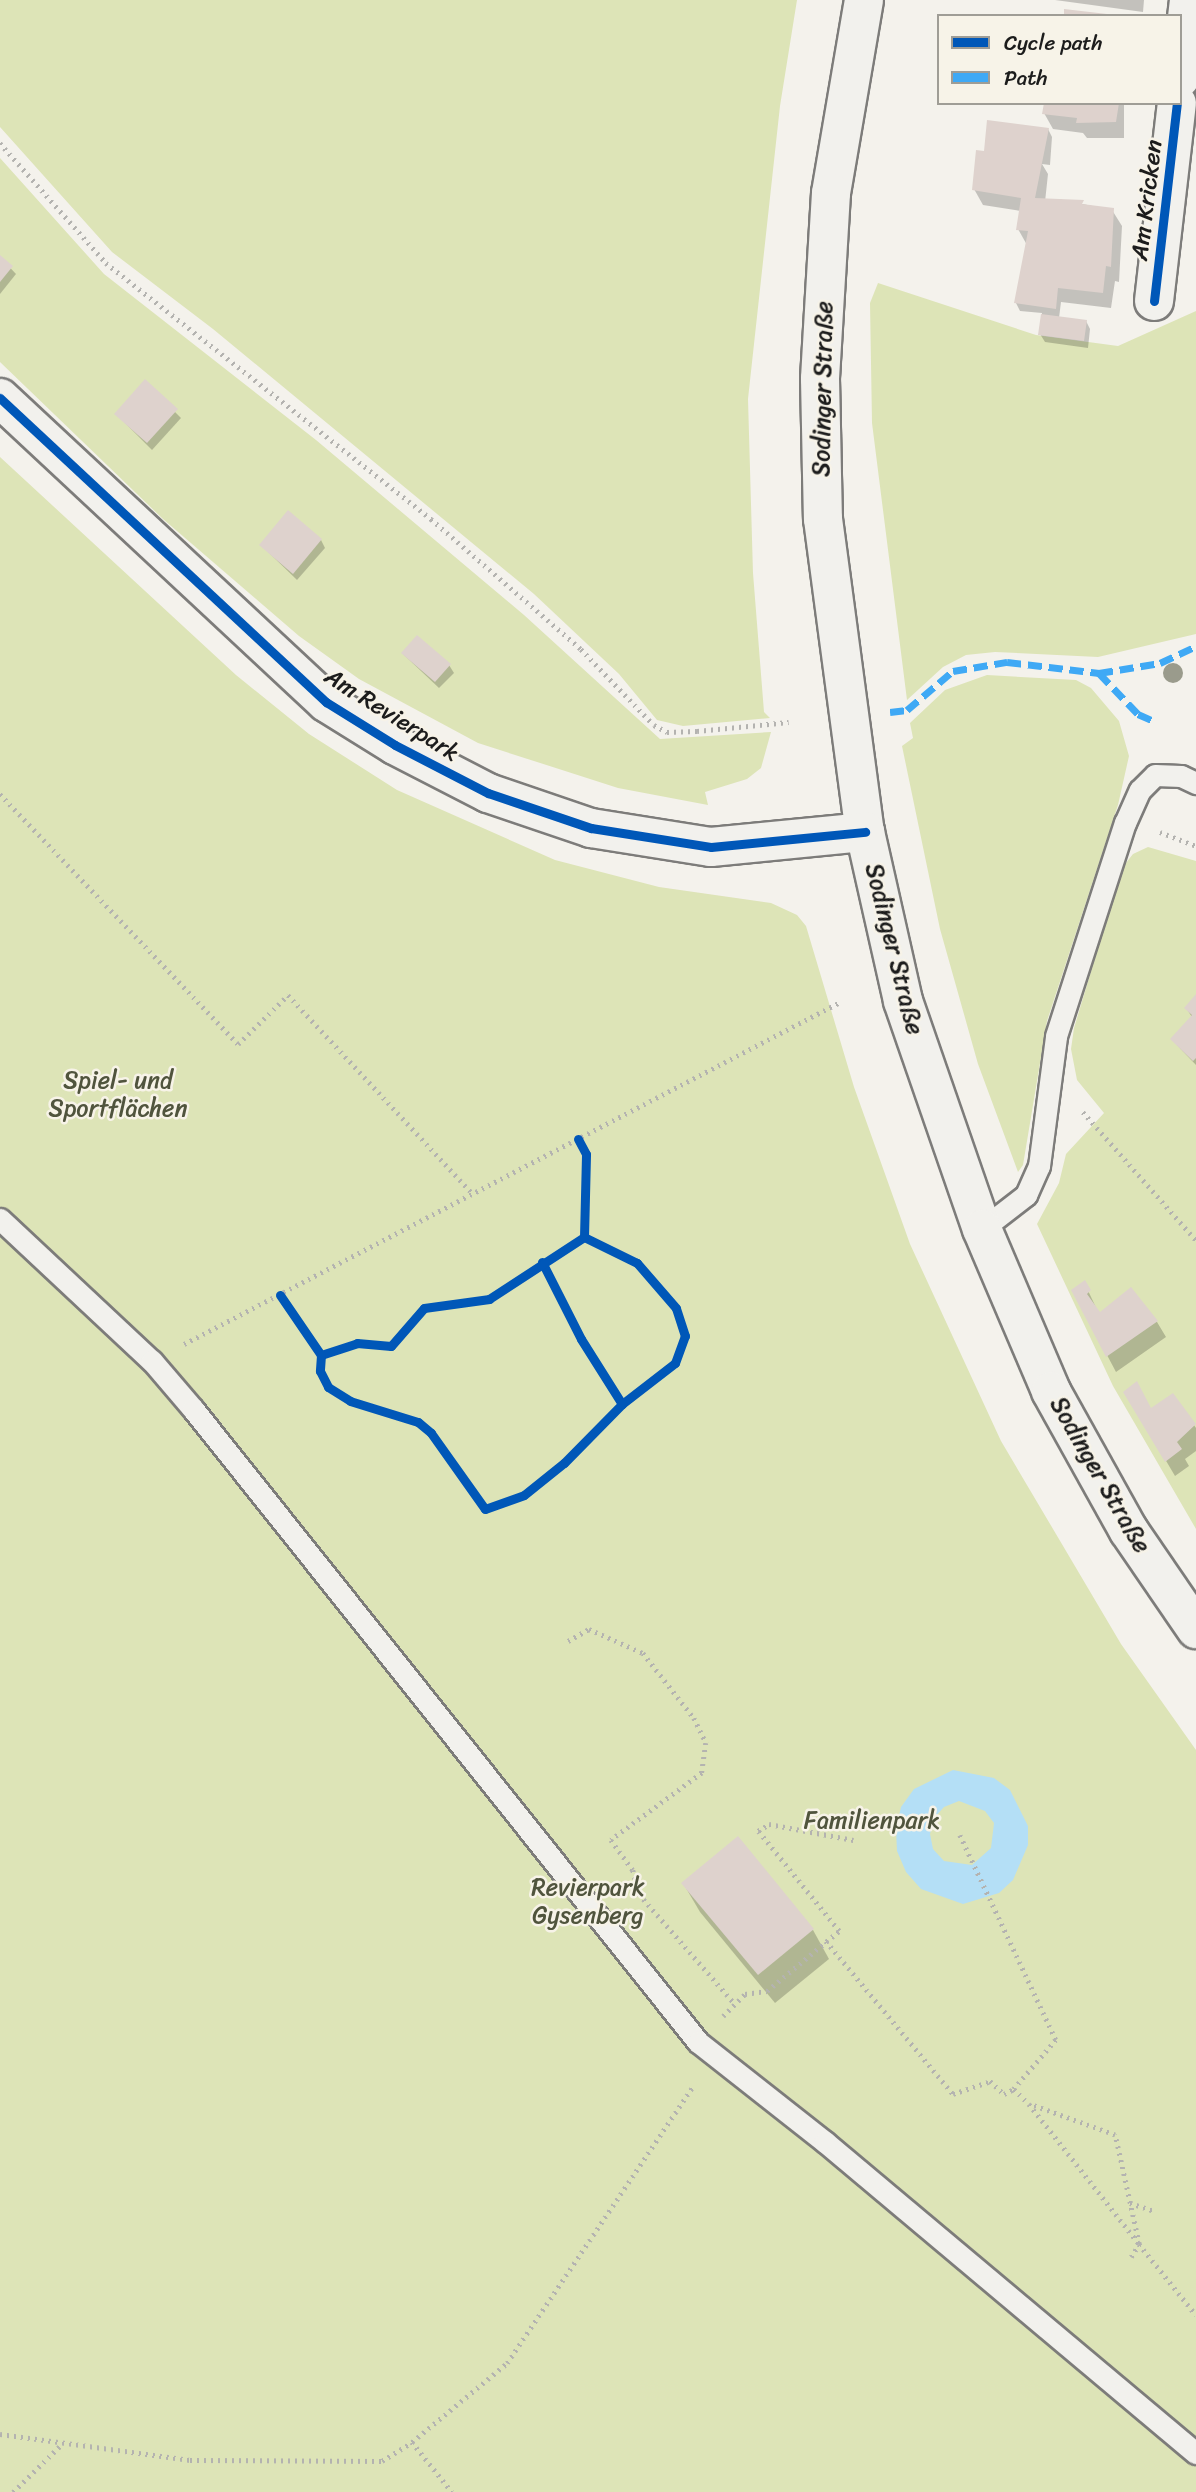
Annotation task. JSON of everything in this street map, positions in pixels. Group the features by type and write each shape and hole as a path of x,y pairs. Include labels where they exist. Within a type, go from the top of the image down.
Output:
{"main road":[{"name":"Sodinger Straße","path":"864,0 831,193 820,379 822,519 865,832 903,1001 982,1229 1051,1391 1129,1531 1196,1629"},
{"path":"1182,61 1189,0"},
{"name":"Am Kricken","path":"1154,301 1177,105"},
{"name":"Am Revierpark","path":"0,398 326,702 395,745 488,793 591,828 711,847 865,832"}],"lane":[{"path":"982,1229 1026,1195 1040,1166 1056,1036 1130,812 1155,775 1181,776 1196,783"},
{"path":"0,1219 152,1361 707,2048 1196,2453"}],"path":[{"path":"0,143 106,263 431,519 581,649 654,725 667,732 789,722"},
{"path":"0,794 238,1044 288,995 473,1194"},
{"path":"152,1361 282,1298 473,1194 580,1143 840,1002"},
{"path":"1049,1096 1075,1105 1101,1130 1196,1240"},
{"path":"568,1641 589,1629 643,1653 694,1718 706,1743 702,1773 611,1840 633,1870 639,1894 735,2004"},
{"path":"0,2434 190,2460 382,2461 412,2442 507,2363 735,2004 745,1994 767,1991 839,1931 758,1831 769,1824 854,1840"},
{"path":"826,1941 953,2094 990,2081 1004,2094 1014,2089 1056,2040 960,1835"},
{"path":"1014,2089 1029,2104 1196,2315"},
{"path":"1029,2104 1115,2135 1139,2244 1131,2257"},
{"path":"1130,2203 1154,2211"},
{"path":"412,2442 452,2492"},
{"path":"13,2492 63,2443"}],"green space":[{"path":"0,0 797,0 780,106 748,399 753,573 764,712 770,718 683,726 657,720 619,674 534,594 213,329 112,252 0,127"},
{"path":"0,158 104,274 316,440 524,615 660,739 771,732 761,768 747,779 705,792 708,805 618,788 478,743 359,679 299,636 163,519 0,362"},
{"path":"878,283 1036,335 1118,346 1196,311 1196,634 1098,657 995,652 966,655 943,667 907,700 872,423 870,303"},
{"name":"Revierpark Gysenberg","path":"0,457 236,675 309,734 397,790 555,860 659,887 771,903 797,915 806,926 854,1087 910,1244 1001,1441 1121,1644 1196,1750 1196,2492 0,2492"},
{"path":"987,675 1076,680 1091,688 1119,721 1129,756 1118,805 1047,1021 1023,1165 1018,1172 978,1064 940,929 902,746 913,738 910,723 945,690"},
{"path":"1148,847 1196,861 1196,1529 1113,1386 1037,1224 1059,1183 1066,1154 1104,1113 1077,1080 1071,1049 1074,1028 1122,868 1133,854"}],"water":[{"path":"953,1770 994,1778 1010,1790 1028,1826 1028,1845 1013,1880 999,1893 963,1904 921,1889 906,1872 897,1851 896,1829 901,1807 914,1789","holes":["959,1801 985,1811 994,1823 991,1848 972,1865 944,1861 933,1849 930,1834 934,1818 944,1807"]}],"building":[{"path":"1064,9 1107,14 1064,14"},
{"path":"1044,105 1119,105 1116,122 1076,123 1077,118 1042,114"},
{"path":"987,120 1049,128 1035,198 1084,200 1082,204 1114,208 1111,267 1106,266 1103,293 1058,288 1056,309 1014,303 1028,231 1016,230 1021,198 972,190 976,150 984,151"},
{"path":"0,255 13,266 0,282"},
{"path":"1041,314 1087,320 1084,341 1038,335"},
{"path":"145,379 178,409 147,443 114,414"},
{"path":"288,510 322,539 293,574 259,545"},
{"path":"417,635 451,664 435,682 401,653"},
{"path":"1196,994 1196,1058 1193,1061 1170,1039 1192,1015 1184,1008"},
{"path":"1085,1280 1091,1290 1087,1294 1100,1312 1131,1287 1158,1321 1106,1357 1071,1290"},
{"path":"1137,1381 1151,1408 1173,1393 1196,1424 1177,1442 1182,1449 1165,1462 1123,1392"},
{"name":"Familienpark","path":"738,1836 814,1929 758,1975 681,1883"}],"marked path":[{"path":"1099,673 1160,663 1196,646"},
{"path":"890,712 907,710 953,671 1007,662 1099,673 1138,714 1154,721"}],"cycle path":[{"path":"1154,301 1177,105"},
{"path":"0,398 326,702 395,745 488,793 591,828 711,847 865,832"},
{"path":"280,1295 321,1355 357,1343 391,1346 424,1308 489,1299 584,1237 586,1154 578,1139"},
{"path":"542,1262 581,1339 622,1404 675,1363 685,1336 676,1308 637,1263 584,1237"},
{"path":"321,1355 320,1371 328,1387 350,1401 418,1422 431,1433 485,1509 524,1495 564,1463 622,1404"}],"park label":[{"name":"Spiel- und Sportflächen","path":"118,1095"}]}
